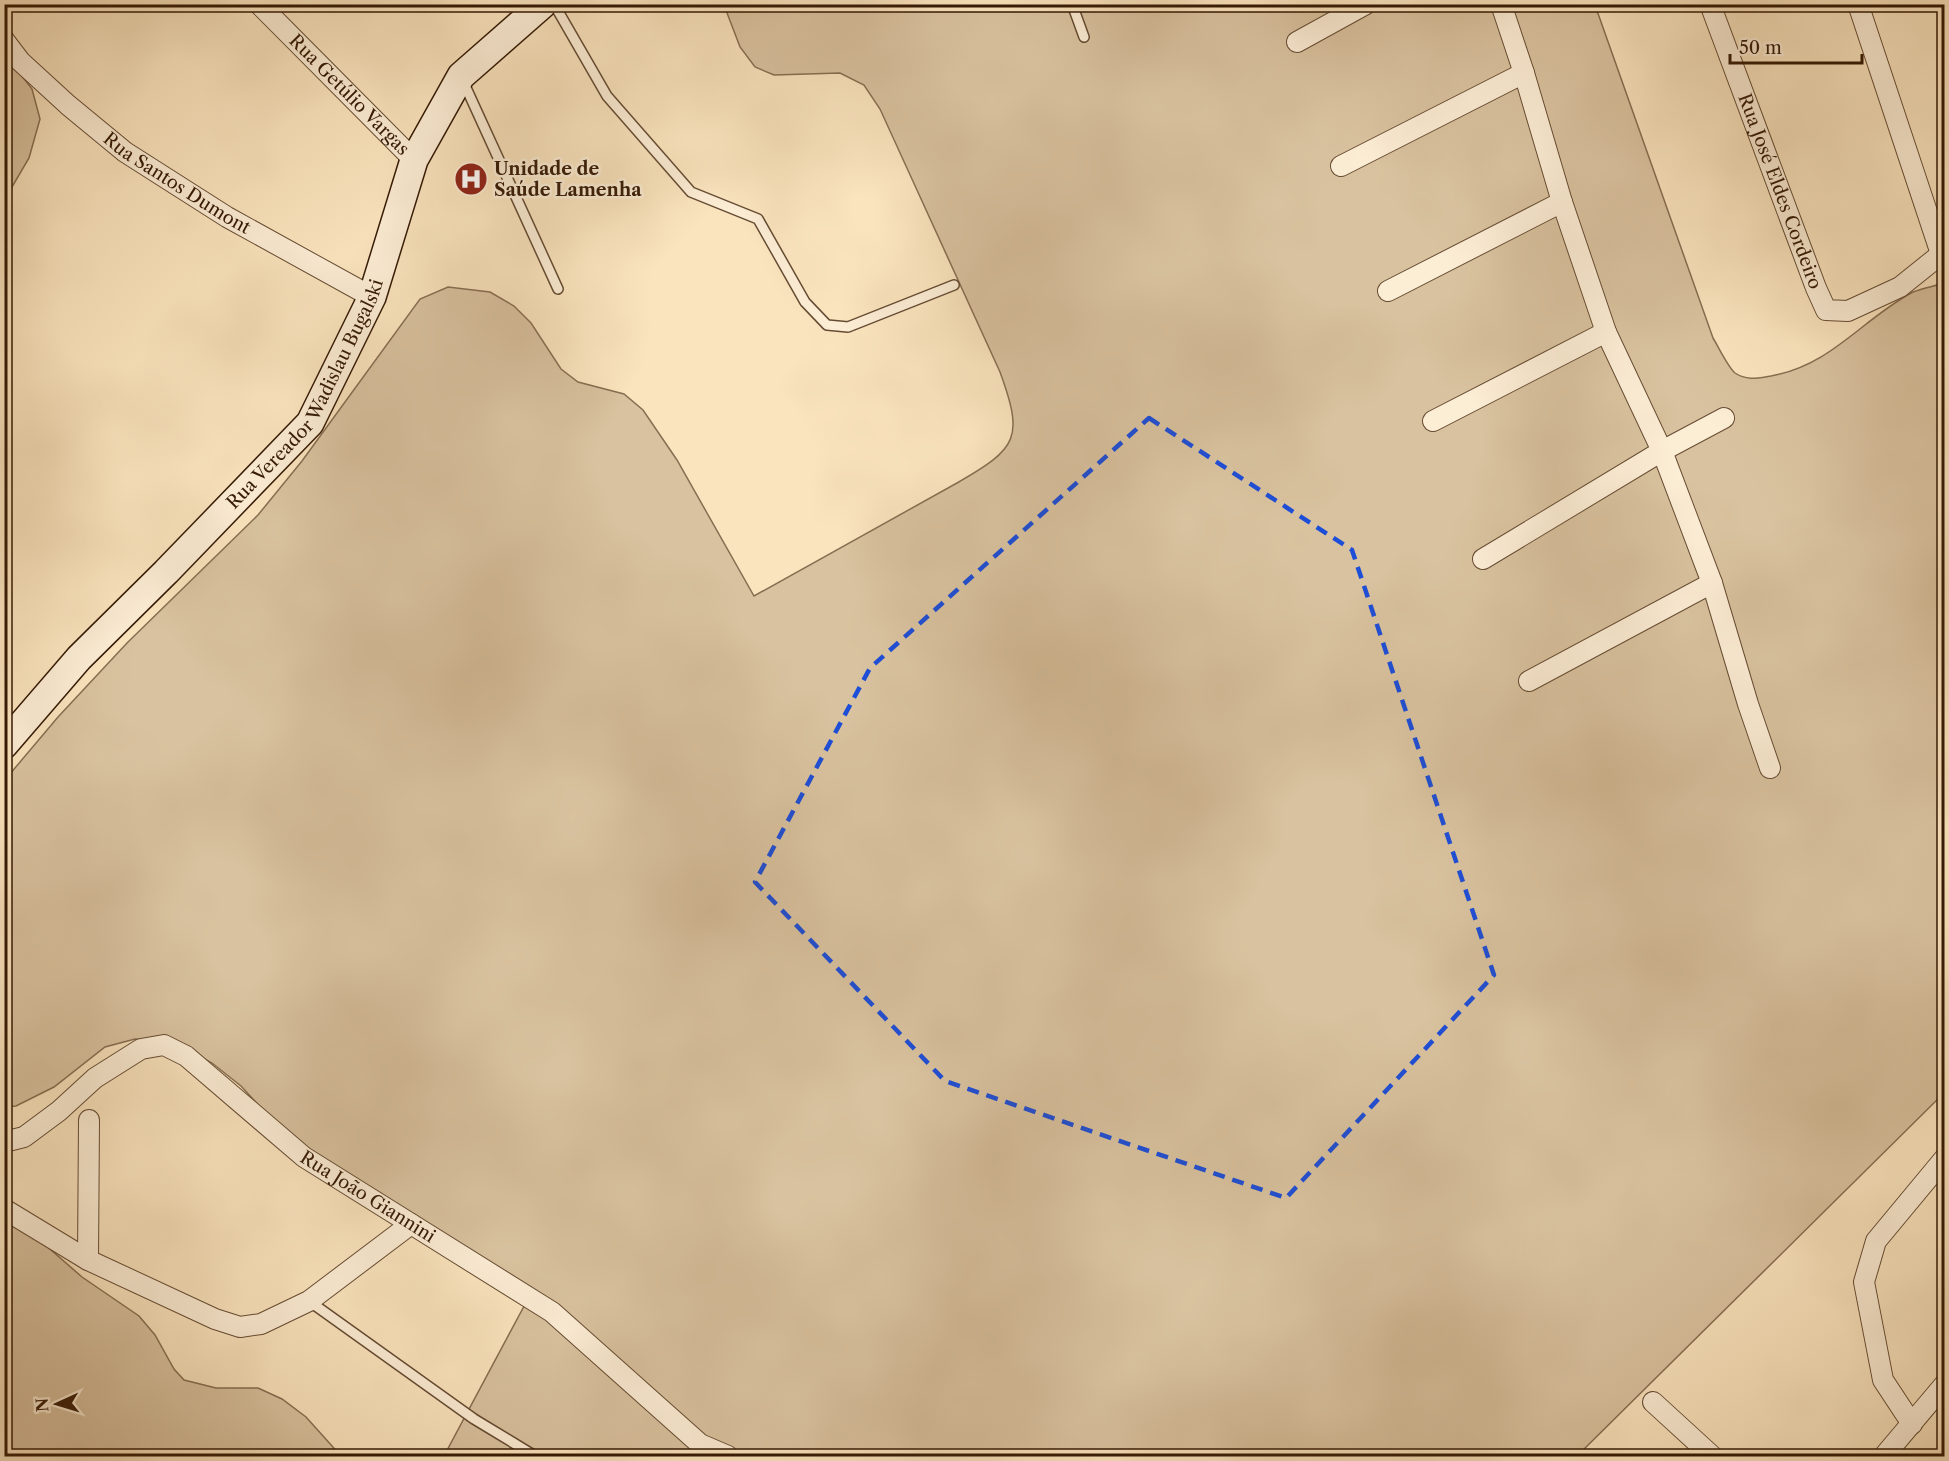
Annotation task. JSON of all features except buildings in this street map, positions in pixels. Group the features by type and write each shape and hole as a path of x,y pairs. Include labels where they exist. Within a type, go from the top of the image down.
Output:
{"main road":[{"name":"Rua Vereador Wadislau Bugalski","path":"4,745 79,658 207,531 310,423 372,297 414,160 461,76 530,9"}],"street":[{"name":"Rua Getúlio Vargas","path":"258,4 414,160"},
{"path":"1297,42 1366,4"},
{"path":"1501,4 1562,202 1606,332 1662,451 1712,583 1748,704 1770,768"},
{"name":"Rua José Eldes Cordeiro","path":"1710,4 1826,310 1848,311 1899,287 1942,259"},
{"path":"1858,4 1942,259"},
{"name":"Rua Santos Dumont","path":"4,40 28,68 125,152 227,217 372,297"},
{"path":"1341,166 1524,73"},
{"path":"1388,291 1562,202"},
{"path":"1433,421 1606,332"},
{"path":"1483,559 1662,451 1724,418"},
{"path":"1529,681 1712,583"},
{"name":"Rua João Giannini","path":"4,1142 8,1143 24,1137 59,1111 95,1078 141,1049 164,1046 186,1056 304,1157 552,1312 700,1444 728,1456"},
{"path":"88,1260 89,1120"},
{"path":"1912,1424 1883,1380 1864,1282 1876,1240 1944,1159"},
{"path":"4,1209 88,1260 215,1318 240,1327 261,1324 309,1301 411,1224"},
{"path":"1884,1456 1944,1386"},
{"path":"1653,1402 1712,1456"}],"lane":[{"path":"554,4 607,96 691,192 758,219 805,302 827,325 848,327 954,285"},
{"path":"1072,4 1084,37"},
{"path":"461,76 558,289"},
{"path":"309,1301 474,1419 535,1456"}],"highlighted area":[{"path":"1149,418 1352,550 1494,975 1286,1198 945,1081 755,882 870,668"}],"shaded area":[{"path":"724,5 1595,5 1713,338 1735,373 1753,378 1771,376 1812,362 1913,292 1944,283 1944,1093 1577,1456 444,1456 530,1295 308,1159 241,1086 212,1063 187,1049 162,1042 135,1039 105,1047 54,1087 16,1106 5,1107 4,781 58,717 127,643 258,515 302,461 420,299 448,287 490,292 514,306 531,323 561,369 578,382 624,394 643,410 677,460 754,596 957,483 993,460 1004,450 1013,427 1008,394 1000,372 880,109 864,85 840,73 774,75 755,67 740,47"},
{"path":"5,54 32,89 40,119 29,158 5,199"},
{"path":"4,1215 27,1229 82,1277 139,1316 155,1335 174,1369 184,1380 216,1388 258,1388 282,1399 306,1417 341,1456 5,1456"}],"place":[{"name":"Unidade de Saúde Lamenha","path":"471,179"}]}
